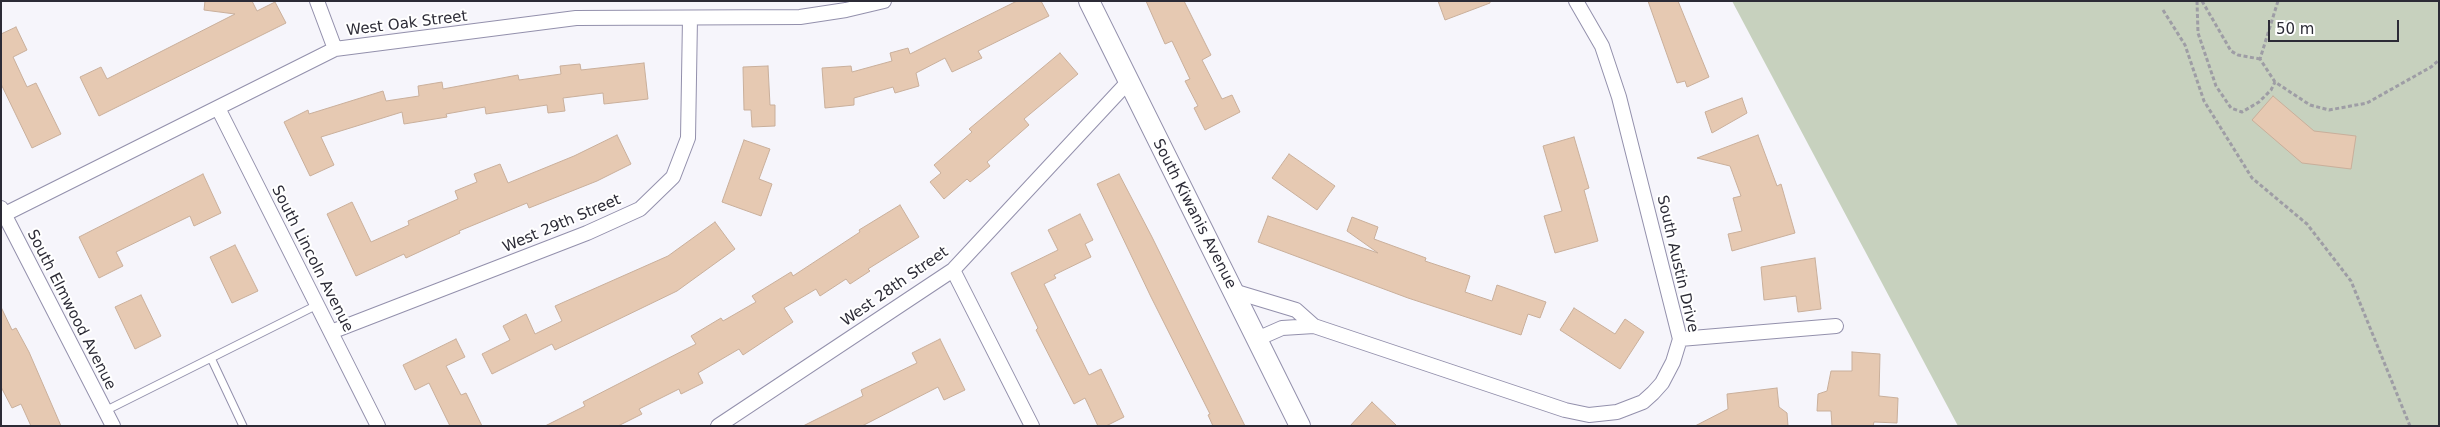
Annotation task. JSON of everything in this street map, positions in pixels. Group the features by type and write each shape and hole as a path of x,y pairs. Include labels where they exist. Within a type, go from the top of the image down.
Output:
{"main road":[{"name":"South Kiwanis Avenue","path":"1089,1 1300,426"}],"street":[{"path":"317,1 335,49"},
{"name":"West Oak Street","path":"2,213 335,49 576,18 800,17 846,10 884,1"},
{"name":"South Austin Drive","path":"1257,339 1282,328 1314,326 1564,410 1589,415 1617,412 1643,402 1662,383 1673,362 1680,339 1619,97 1602,46 1576,1"},
{"name":"West 29th Street","path":"331,332 587,233 640,209 673,177 688,138 690,18"},
{"name":"West 28th Street","path":"718,426 953,270 1128,82"},
{"name":"South Lincoln Avenue","path":"218,108 378,426"},
{"name":"South Elmwood Avenue","path":"2,213 113,426"},
{"path":"953,270 1032,426"},
{"name":"South Austin Drive","path":"1233,290 1296,310 1314,326"},
{"path":"1680,339 1836,326"}],"lane":[{"path":"105,411 318,306"},
{"path":"211,358 243,426"}],"path":[{"path":"2197,1 2198,33 2216,86 2231,108 2242,112 2259,102 2271,90 2275,82"},
{"path":"2202,1 2232,51 2238,55 2260,59 2275,82 2310,105 2329,110 2367,103 2431,67 2439,60"},
{"path":"2260,59 2278,1"},
{"path":"2163,10 2185,46 2204,101 2252,178 2308,224 2351,281 2410,426"}],"green space":[{"path":"1732,1 2439,1 2439,426 1958,426"}],"building":[{"path":"205,1 252,1 257,11 275,2 286,23 99,116 80,77 101,67 107,79 235,14 204,10"},
{"path":"1017,1 1041,1 1049,16 978,51 982,58 952,72 945,58 916,73 919,86 895,93 893,87 854,98 854,105 825,108 822,68 851,66 852,72 892,61 890,53 908,48 910,54"},
{"path":"1146,1 1184,1 1211,55 1202,60 1222,99 1232,95 1240,112 1205,130 1194,108 1198,106 1185,81 1190,79 1172,41 1165,44"},
{"path":"1438,1 1490,1 1490,3 1445,20"},
{"path":"1648,1 1678,1 1709,77 1687,87 1685,81 1677,83"},
{"path":"16,27 27,50 13,57 27,87 36,83 61,134 32,148 1,84 1,34"},
{"path":"1060,53 1078,74 1024,119 1029,125 987,162 990,166 970,182 967,179 944,199 930,182 941,173 934,165 972,132 969,129"},
{"path":"644,63 648,99 604,104 603,93 563,98 565,111 548,113 547,105 486,114 485,107 446,114 447,117 404,124 402,112 321,137 334,165 310,176 284,122 308,110 309,114 383,91 386,101 419,96 418,86 442,82 443,89 518,75 519,80 561,74 560,66 580,64 581,70"},
{"path":"768,66 770,105 775,105 775,126 752,127 751,110 744,110 743,67"},
{"path":"2273,96 2314,131 2356,136 2351,169 2302,163 2252,120"},
{"path":"1742,98 1747,113 1712,133 1705,112"},
{"path":"617,135 631,164 597,181 529,208 527,203 459,231 460,233 406,258 404,254 356,276 327,214 352,202 371,242 409,225 408,221 458,199 455,191 477,182 474,174 500,164 508,183 574,156"},
{"path":"1758,135 1777,186 1781,184 1795,233 1732,251 1728,234 1742,231 1733,198 1741,196 1730,166 1697,158"},
{"path":"1574,137 1589,188 1584,190 1598,241 1555,253 1544,216 1562,211 1543,146"},
{"path":"744,140 770,149 759,179 772,184 761,216 722,202"},
{"path":"1289,154 1335,186 1317,210 1272,178"},
{"path":"203,174 221,213 194,226 190,216 116,252 123,266 99,278 79,237"},
{"path":"1119,174 1245,426 1213,426 1208,415 1210,414 1097,184"},
{"path":"900,205 919,237 868,269 870,271 850,284 846,279 820,296 816,289 784,308 793,322 743,355 739,349 698,373 703,383 681,394 679,389 639,409 642,414 618,426 545,426 585,406 583,402 696,344 691,336 721,318 723,321 756,302 752,296 791,272 793,276 860,232 859,230"},
{"path":"1080,214 1093,240 1085,244 1091,257 1054,275 1056,278 1044,284 1089,375 1101,369 1124,417 1106,426 1098,426 1085,398 1074,404 1036,330 1038,328 1011,273 1058,250 1048,230"},
{"path":"1268,216 1378,253 1347,231 1352,217 1378,227 1374,239 1426,258 1425,261 1470,276 1465,292 1492,301 1497,285 1546,302 1540,318 1528,314 1521,335 1408,298 1258,242"},
{"path":"715,222 735,249 677,291 555,350 552,344 492,374 482,354 510,340 503,326 526,314 535,334 562,321 555,306 668,256"},
{"path":"235,245 258,291 232,303 210,257"},
{"path":"1815,258 1821,309 1798,312 1796,296 1764,300 1761,267"},
{"path":"141,295 161,336 135,349 115,307"},
{"path":"1,307 12,330 16,328 29,352 61,426 31,426 21,404 12,408 1,387"},
{"path":"1574,308 1615,334 1625,319 1644,332 1620,369 1560,330"},
{"path":"456,339 465,357 446,366 461,395 466,393 482,426 450,426 429,383 415,390 403,365"},
{"path":"940,339 965,390 944,400 938,387 862,426 803,426 863,396 861,390 917,363 912,353"},
{"path":"1852,352 1880,354 1879,396 1898,398 1897,423 1874,422 1873,426 1832,426 1831,411 1817,411 1818,394 1827,391 1831,371 1852,371"},
{"path":"1777,388 1779,407 1787,413 1788,426 1695,426 1728,409 1727,394"},
{"path":"1372,402 1397,426 1350,426"}]}
